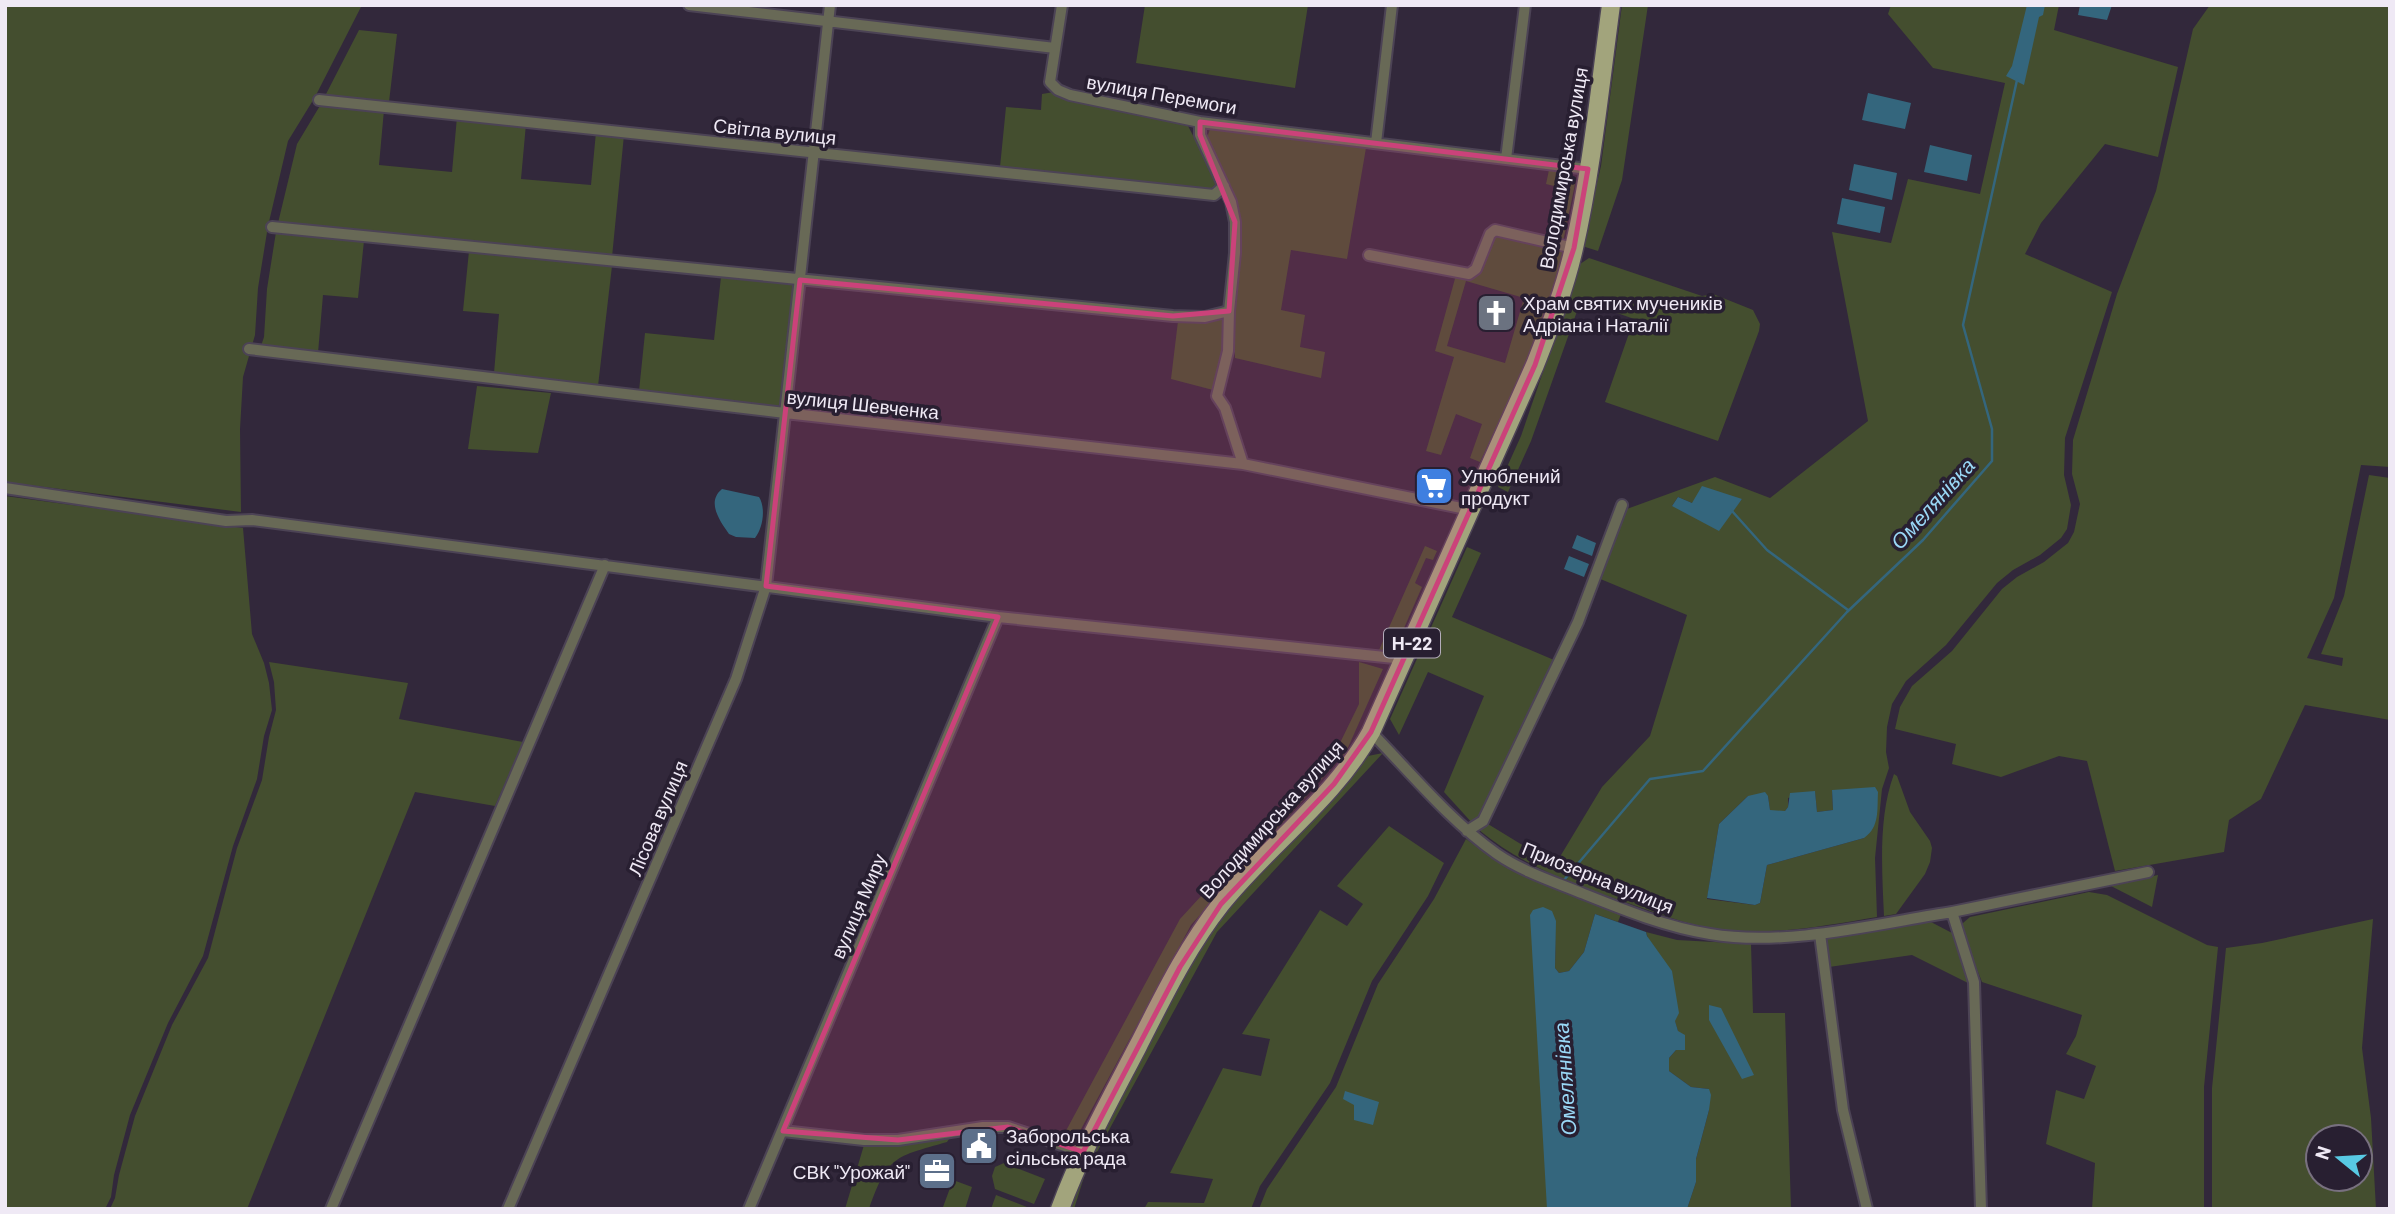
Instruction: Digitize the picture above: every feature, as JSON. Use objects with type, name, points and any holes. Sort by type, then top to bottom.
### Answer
[{"type":"main road","name":"Володимирська вулиця","points":[[1060,1209],[1083,1152],[1180,967],[1208,921],[1250,870],[1334,784],[1361,750],[1371,732],[1535,365],[1557,308],[1574,248],[1611,5]]},
{"type":"street","points":[[689,5],[1055,48],[1062,5]]},
{"type":"street","name":"Лісова вулиця","points":[[508,1209],[736,679],[766,586],[830,5]]},
{"type":"street","points":[[1376,143],[1392,5]]},
{"type":"street","points":[[1506,159],[1525,5]]},
{"type":"street","name":"вулиця Перемоги","points":[[1055,48],[1050,82],[1058,90],[1070,95],[1200,122],[1588,169]]},
{"type":"street","name":"Світла вулиця","points":[[319,100],[1214,195],[1224,186]]},
{"type":"street","points":[[1200,122],[1200,135],[1231,202],[1235,222],[1236,253],[1229,311],[1228,351],[1217,396],[1224,408],[1243,464]]},
{"type":"street","points":[[272,227],[1173,316],[1205,317],[1229,311]]},
{"type":"street","points":[[1369,255],[1469,274],[1476,269],[1490,234],[1495,230],[1574,248]]},
{"type":"street","name":"вулиця Шевченка","points":[[249,349],[1243,464],[1471,510]]},
{"type":"street","points":[[5,488],[226,521],[252,520],[998,617],[1404,659]]},
{"type":"street","points":[[1467,831],[1483,821],[1578,622],[1622,505]]},
{"type":"street","points":[[331,1209],[605,565]]},
{"type":"street","name":"вулиця Миру","points":[[750,1209],[998,617]]},
{"type":"street","name":"Приозерна вулиця","points":[[1371,732],[1467,831],[1499,855],[1527,870],[1622,909],[1687,930],[1734,937],[1820,934],[1952,912],[2148,872]]},
{"type":"street","points":[[1952,912],[1975,982],[1981,1209]]},
{"type":"street","points":[[1820,934],[1843,1110],[1867,1209]]},
{"type":"street","points":[[783,1131],[864,1140],[898,1140],[1009,1127],[1083,1152]]},
{"type":"highlighted area","points":[[1200,122],[1588,169],[1574,248],[1535,365],[1371,732],[1334,784],[1221,904],[1180,967],[1083,1152],[1008,1127],[898,1140],[783,1131],[998,617],[766,586],[800,280],[1173,316],[1229,311],[1235,222],[1200,135]]},
{"type":"green space","points":[[5,5],[362,5],[315,97],[288,141],[268,226],[258,288],[255,335],[243,377],[240,429],[241,512],[5,482]]},
{"type":"green space","points":[[1145,5],[1308,5],[1295,88],[1136,63]]},
{"type":"green space","points":[[1622,5],[1648,5],[1622,180],[1598,251],[1582,246],[1601,166]]},
{"type":"green space","points":[[1891,5],[2059,5],[2054,30],[2178,67],[2158,157],[2105,144],[2041,223],[2025,254],[2112,292],[2065,438],[2064,475],[2071,505],[2067,529],[2061,538],[2040,555],[2013,570],[1997,583],[1946,645],[1906,681],[1892,704],[1887,727],[1886,752],[1889,768],[1882,789],[1875,858],[1877,917],[1770,931],[1709,928],[1660,914],[1554,875],[1515,855],[1479,830],[1488,824],[1555,865],[1602,787],[1650,736],[1687,615],[1598,578],[1624,510],[1715,477],[1770,498],[1868,421],[1832,232],[1891,243],[1908,179],[1980,194],[2005,83],[1933,68],[1888,14]],"holes":[[[1678,497],[1692,503],[1742,499],[1732,511],[1672,506]],[[1832,791],[1864,838],[1767,865],[1760,903],[1755,905],[1707,899],[1719,824],[1748,796],[1768,796],[1770,811],[1785,811],[1788,798],[1815,792],[1817,812],[1833,810]]]},
{"type":"green space","points":[[2210,5],[2390,5],[2390,467],[2361,465],[2334,598],[2307,658],[2342,666],[2343,658],[2321,654],[2344,596],[2369,475],[2390,478],[2390,720],[2305,705],[2261,799],[2229,820],[2224,852],[2115,871],[2087,761],[2059,756],[2001,777],[1952,764],[1956,744],[1895,729],[1900,707],[1912,686],[1952,651],[2002,589],[2068,543],[2074,532],[2080,504],[2072,474],[2073,440],[2117,294],[2156,191],[2193,29]]},
{"type":"green space","points":[[359,30],[397,34],[389,102],[325,96]]},
{"type":"green space","points":[[1054,92],[1188,126],[1219,185],[1213,190],[1000,167],[1006,107],[1041,110],[1042,94]]},
{"type":"green space","points":[[321,104],[384,110],[379,165],[452,172],[457,117],[526,124],[521,179],[591,185],[596,132],[624,135],[612,257],[278,223],[297,144]]},
{"type":"green space","points":[[1210,129],[1366,148],[1347,259],[1291,250],[1281,310],[1305,315],[1300,347],[1325,352],[1321,378],[1235,358],[1234,311],[1241,253],[1240,221],[1236,200],[1207,138]]},
{"type":"green space","points":[[1549,170],[1567,173],[1575,184],[1563,242],[1551,239],[1562,188],[1546,184]]},
{"type":"green space","points":[[276,232],[364,241],[358,298],[323,295],[318,353],[261,346]]},
{"type":"green space","points":[[1496,234],[1565,251],[1527,362],[1480,462],[1470,458],[1482,424],[1456,414],[1441,455],[1426,451],[1454,357],[1435,351],[1456,275],[1470,278]],"holes":[[[1466,281],[1524,298],[1505,363],[1447,346]]]},
{"type":"green space","points":[[469,251],[612,266],[598,386],[494,373],[499,314],[463,311]]},
{"type":"green space","points":[[1589,258],[1702,296],[1713,294],[1753,310],[1760,324],[1759,331],[1718,441],[1605,402],[1634,319],[1581,300],[1531,441],[1508,492],[1498,487],[1521,436],[1580,264]]},
{"type":"green space","points":[[721,277],[794,284],[780,407],[639,391],[645,333],[714,340]]},
{"type":"green space","points":[[1223,317],[1222,350],[1213,390],[1171,379],[1178,321]]},
{"type":"green space","points":[[477,386],[551,393],[538,453],[468,449]]},
{"type":"green space","points":[[5,496],[243,528],[252,634],[269,683],[272,710],[264,736],[257,779],[233,846],[203,956],[168,1023],[130,1115],[111,1197],[105,1209],[5,1209]]},
{"type":"green space","points":[[1425,546],[1437,551],[1433,560],[1426,558],[1415,583],[1422,587],[1394,651],[1379,650]]},
{"type":"green space","points":[[1467,547],[1481,553],[1452,617],[1554,660],[1482,819],[1473,824],[1444,792],[1484,696],[1428,672],[1399,735],[1390,719]]},
{"type":"green space","points":[[269,662],[408,683],[399,719],[523,742],[495,806],[415,792],[247,1209],[110,1209],[135,1116],[172,1025],[208,958],[237,848],[262,780],[276,710]]},
{"type":"green space","points":[[1359,662],[1383,669],[1346,752],[1191,925],[1073,1144],[1061,1140],[1180,919],[1338,747],[1359,704]]},
{"type":"green space","points":[[1383,753],[1217,932],[1085,1174],[1074,1209],[1064,1209],[1079,1170],[1213,923],[1368,756]]},
{"type":"green space","points":[[1894,774],[1910,812],[1932,848],[1925,874],[1896,914],[1884,916],[1883,826]]},
{"type":"green space","points":[[1389,826],[1444,863],[1428,896],[1372,981],[1330,1083],[1260,1186],[1251,1209],[1144,1209],[1148,1202],[1204,1203],[1213,1179],[1170,1173],[1223,1068],[1261,1076],[1270,1039],[1242,1034],[1320,910],[1347,926],[1363,904],[1337,886]]},
{"type":"green space","points":[[1466,839],[1524,876],[1621,914],[1618,922],[1595,914],[1584,952],[1569,971],[1559,973],[1555,968],[1556,921],[1547,1209],[1259,1209],[1267,1189],[1336,1087],[1378,984],[1434,899]]},
{"type":"green space","points":[[2158,875],[2152,907],[2109,885]]},
{"type":"green space","points":[[2089,892],[2107,895],[2207,945],[2218,947],[2204,1087],[2204,1209],[2092,1209],[2095,1163],[2046,1144],[2056,1090],[2084,1099],[2096,1066],[2066,1054],[2076,1036],[2082,1015],[1982,982],[1961,929],[1970,917]]},
{"type":"green space","points":[[2373,919],[2362,1048],[2371,1123],[2304,1123],[2304,1193],[2374,1193],[2374,1173],[2376,1209],[2212,1209],[2212,1088],[2226,948]]},
{"type":"green space","points":[[1931,922],[1952,933],[1968,983],[1912,955],[1829,967],[1825,939]]},
{"type":"green space","points":[[1646,932],[1677,940],[1751,944],[1753,1013],[1785,1013],[1791,1209],[1687,1209],[1696,1182],[1696,1159],[1709,1110],[1709,1089],[1691,1087],[1669,1071],[1669,1058],[1676,1050],[1678,1031]]},
{"type":"green space","points":[[951,1136],[947,1142],[904,1156],[888,1168],[869,1209],[845,1209],[864,1145],[898,1145]]},
{"type":"green space","points":[[1004,1163],[1045,1179],[1034,1204],[995,1189],[992,1176],[995,1167]]},
{"type":"green space","points":[[953,1180],[972,1187],[965,1209],[943,1207]]},
{"type":"green space","points":[[996,1195],[1032,1209],[991,1209]]},
{"type":"water","points":[[2027,5],[2045,5],[2043,15],[2039,17],[2024,85],[2006,76],[2012,66]]},
{"type":"water","points":[[2080,5],[2112,5],[2107,20],[2078,15]]},
{"type":"water","points":[[1868,93],[1911,103],[1905,129],[1862,120]]},
{"type":"water","points":[[1930,145],[1972,155],[1967,181],[1924,172]]},
{"type":"water","points":[[1854,164],[1897,173],[1892,200],[1849,190]]},
{"type":"water","points":[[1842,198],[1885,207],[1880,233],[1837,224]]},
{"type":"water","points":[[1702,486],[1742,499],[1719,531],[1672,506],[1678,497],[1692,503]]},
{"type":"water","points":[[722,489],[759,497],[763,518],[755,538],[736,537],[725,529],[715,506],[717,494]]},
{"type":"water","points":[[1577,535],[1596,543],[1592,556],[1572,548]]},
{"type":"water","points":[[1569,556],[1589,564],[1584,577],[1564,569]]},
{"type":"water","points":[[1875,787],[1878,792],[1877,817],[1873,829],[1864,838],[1767,865],[1760,903],[1755,905],[1707,898],[1719,824],[1748,796],[1765,792],[1770,810],[1785,811],[1790,793],[1815,791],[1817,812],[1833,810],[1832,790]]},
{"type":"water","points":[[1543,907],[1552,911],[1556,921],[1555,968],[1559,973],[1569,971],[1584,952],[1595,914],[1646,932],[1672,971],[1679,1013],[1675,1021],[1678,1031],[1685,1035],[1685,1050],[1676,1050],[1669,1058],[1669,1071],[1691,1087],[1709,1089],[1711,1095],[1696,1159],[1696,1182],[1687,1209],[1547,1209],[1530,915],[1533,910]]},
{"type":"water","points":[[1709,1005],[1721,1008],[1754,1075],[1742,1079],[1709,1020]]},
{"type":"water","points":[[1345,1091],[1379,1102],[1373,1125],[1354,1120],[1354,1105],[1343,1099]]},
{"type":"waterway","name":"Омелянівка","points":[[1564,880],[1650,779],[1703,771],[1847,612],[1923,540],[1992,461],[1992,429],[1963,325],[2017,80]]},
{"type":"waterway","points":[[1732,511],[1767,550],[1848,610]]},
{"type":"place","name":"Храм святих мучеників Адріана і Наталії","points":[[1496,313]]},
{"type":"place","name":"Улюблений продукт","points":[[1434,486]]},
{"type":"place","name":"Заборольська сільська рада","points":[[979,1146]]},
{"type":"place","name":"СВК \"Урожай\"","points":[[937,1171]]}]
